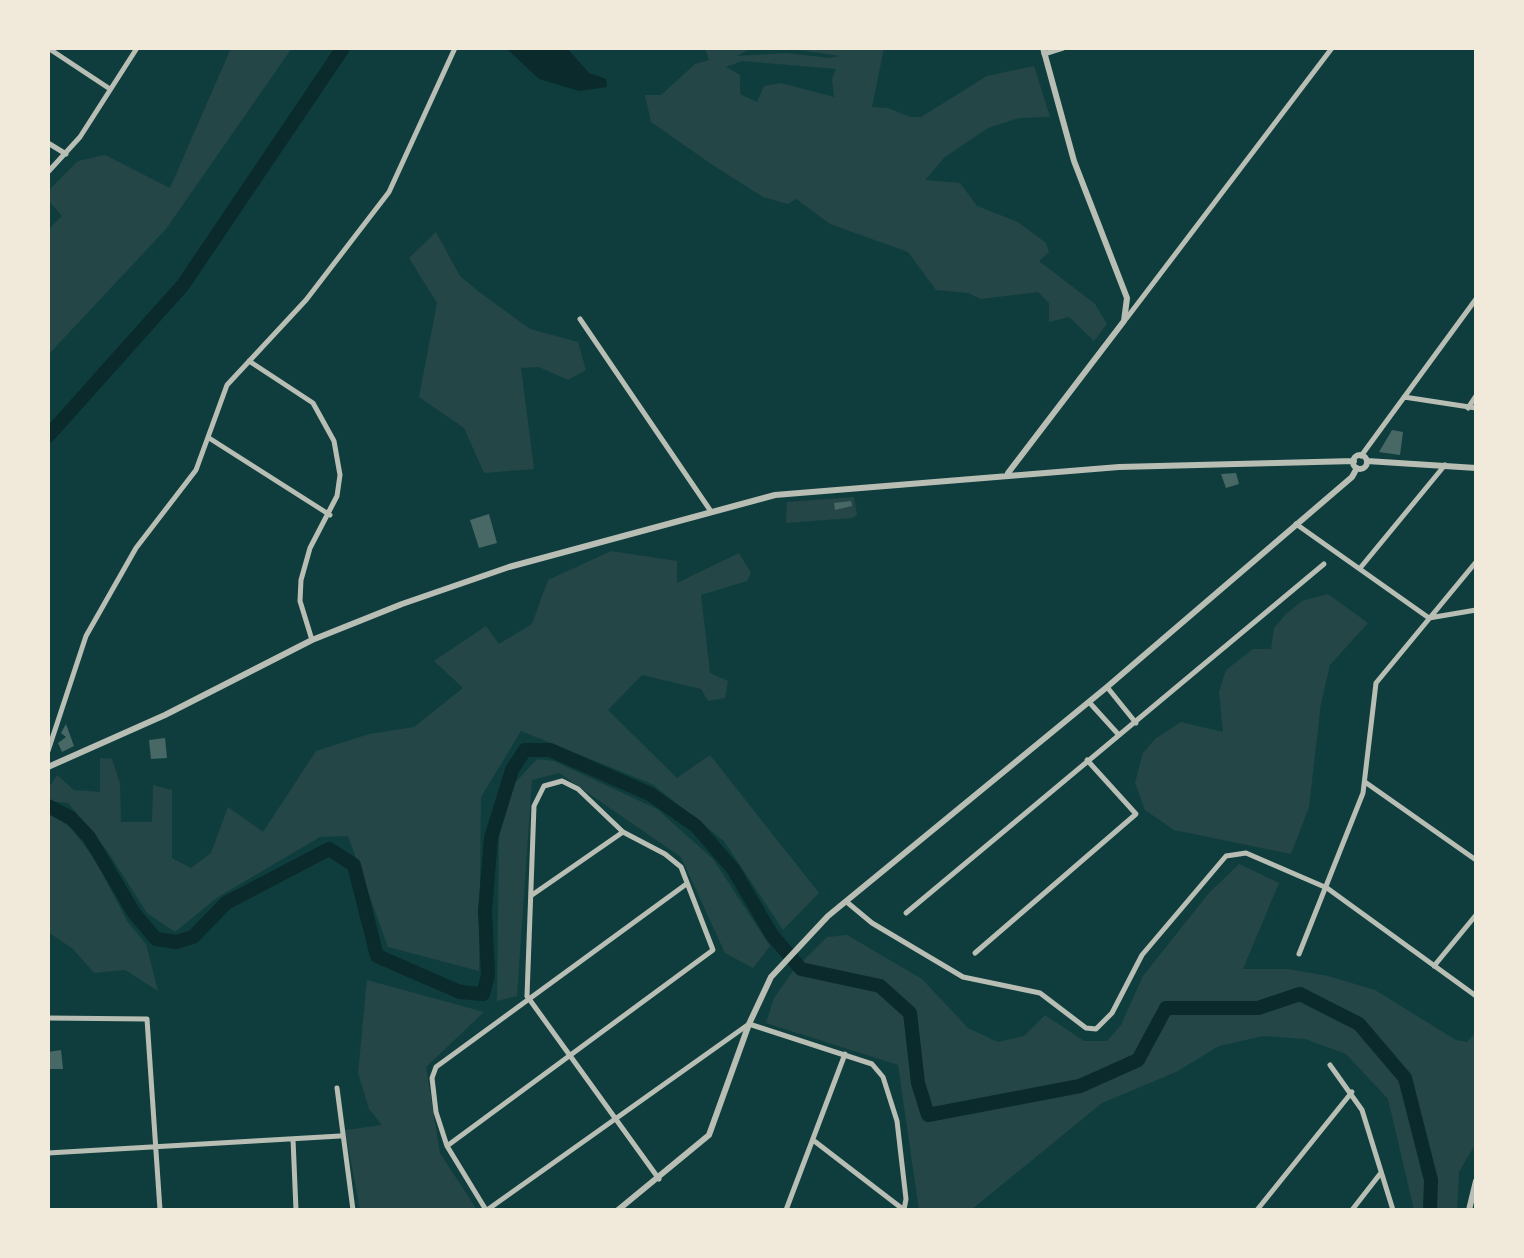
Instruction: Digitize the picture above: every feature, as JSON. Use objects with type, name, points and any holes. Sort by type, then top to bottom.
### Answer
[{"type":"street","points":[[48,48],[110,89]]},
{"type":"street","points":[[48,172],[66,154],[137,48]]},
{"type":"street","points":[[48,751],[86,636],[136,548],[196,470],[222,393],[326,276],[389,192],[454,48]]},
{"type":"street","points":[[1063,48],[1044,51],[1079,174],[1125,286],[1124,321]]},
{"type":"street","points":[[1007,474],[1332,48]]},
{"type":"street","points":[[48,144],[66,154]]},
{"type":"street","points":[[618,1210],[709,1135],[748,1024],[779,967],[800,944],[828,916],[848,904],[1108,687],[1352,477],[1476,298]]},
{"type":"street","points":[[580,320],[710,510]]},
{"type":"street","points":[[249,361],[314,403],[328,424],[340,475],[330,516],[310,548],[301,580],[300,601],[312,640]]},
{"type":"street","points":[[1468,408],[1476,396]]},
{"type":"street","points":[[1404,397],[1476,408]]},
{"type":"street","points":[[209,438],[330,516]]},
{"type":"street","points":[[48,767],[165,716],[312,640],[460,583],[710,510],[795,491],[902,486],[1007,474],[1360,461],[1476,468]]},
{"type":"street","points":[[1361,566],[1445,465]]},
{"type":"street","points":[[1296,524],[1361,566],[1429,618],[1476,610]]},
{"type":"street","points":[[1299,954],[1365,782],[1376,682],[1476,562]]},
{"type":"street","points":[[906,913],[1324,564]]},
{"type":"street","points":[[1108,687],[1136,722]]},
{"type":"street","points":[[1088,702],[1118,734]]},
{"type":"street","points":[[975,953],[1136,814],[1088,760]]},
{"type":"street","points":[[447,1146],[568,1055],[709,955],[714,944],[685,885],[681,867],[665,854],[622,832],[578,790],[562,781],[544,786],[534,806],[527,996],[568,1055],[615,1120],[660,1179]]},
{"type":"street","points":[[1365,782],[1476,860]]},
{"type":"street","points":[[532,895],[622,832]]},
{"type":"street","points":[[848,904],[872,924],[963,977],[1040,993],[1086,1028],[1096,1029],[1112,1013],[1142,954],[1226,856],[1246,853],[1327,888],[1476,996]]},
{"type":"street","points":[[685,885],[527,996],[436,1067],[436,1112],[447,1146],[487,1210],[748,1024]]},
{"type":"street","points":[[1434,966],[1476,915]]},
{"type":"street","points":[[48,1018],[148,1019],[160,1210]]},
{"type":"street","points":[[748,1024],[872,1064],[890,1089],[906,1198],[904,1210],[812,1140]]},
{"type":"street","points":[[786,1210],[846,1054]]},
{"type":"street","points":[[1330,1065],[1362,1110],[1393,1210]]},
{"type":"street","points":[[337,1088],[352,1210]]},
{"type":"street","points":[[1257,1210],[1352,1092]]},
{"type":"street","points":[[48,1153],[340,1136]]},
{"type":"street","points":[[293,1139],[296,1210]]},
{"type":"street","points":[[1352,1210],[1380,1174]]},
{"type":"street","points":[[1468,1210],[1476,1181]]},
{"type":"shaded area","points":[[231,48],[292,48],[166,229],[48,355],[48,230],[62,216],[48,200],[48,191],[78,161],[105,155],[170,188]]},
{"type":"shaded area","points":[[506,48],[567,48],[589,73],[606,79],[607,87],[579,91],[539,79]]},
{"type":"shaded area","points":[[705,48],[751,48],[737,56],[786,53],[830,58],[840,56],[785,48],[884,48],[872,107],[888,108],[910,117],[921,117],[987,76],[1034,66],[1050,117],[1019,118],[988,128],[945,157],[925,180],[960,183],[977,206],[1018,222],[1046,243],[1049,252],[1039,261],[1095,304],[1107,324],[1094,341],[1069,317],[1049,322],[1049,303],[1038,292],[981,299],[968,293],[936,290],[908,252],[830,224],[796,199],[788,204],[763,197],[714,166],[651,122],[645,95],[661,95],[695,64],[709,60]],"holes":[[[742,61],[836,69],[832,78],[834,97],[781,83],[764,86],[757,102],[740,94],[740,75],[726,67]]]},
{"type":"shaded area","points":[[436,232],[460,276],[478,291],[530,329],[578,342],[586,370],[568,380],[539,367],[521,368],[534,469],[484,473],[464,428],[419,397],[437,303],[409,258]]},
{"type":"shaded area","points":[[854,497],[857,515],[852,518],[786,523],[787,502]]},
{"type":"shaded area","points":[[611,551],[677,561],[677,583],[739,553],[751,573],[747,581],[701,595],[710,673],[728,681],[725,698],[708,701],[701,689],[642,675],[608,710],[677,778],[710,755],[819,893],[783,930],[724,841],[652,784],[521,731],[481,797],[479,971],[388,947],[348,836],[320,837],[218,897],[175,932],[147,913],[108,852],[68,803],[48,801],[48,789],[57,775],[74,790],[100,792],[100,758],[112,759],[120,783],[121,822],[152,822],[153,785],[172,790],[172,858],[191,868],[211,853],[228,807],[263,832],[316,751],[369,734],[414,727],[463,688],[434,661],[486,626],[499,644],[532,624],[548,580]]},
{"type":"shaded area","points":[[1328,594],[1368,623],[1330,665],[1321,703],[1309,807],[1291,854],[1174,830],[1145,810],[1135,783],[1143,753],[1155,739],[1181,722],[1223,732],[1219,692],[1226,670],[1253,649],[1271,649],[1274,628],[1286,614],[1302,601]]},
{"type":"shaded area","points":[[537,759],[554,761],[657,809],[713,859],[770,946],[753,968],[725,953],[681,857],[559,773],[532,780],[517,996],[497,1001],[499,832],[515,783]]},
{"type":"shaded area","points":[[48,812],[70,827],[95,859],[127,921],[146,944],[158,991],[125,970],[94,973],[73,949],[48,932]]},
{"type":"shaded area","points":[[1239,864],[1279,883],[1243,969],[1288,969],[1328,976],[1375,990],[1456,1040],[1467,1042],[1476,1032],[1476,1143],[1459,1172],[1457,1210],[1414,1210],[1388,1099],[1346,1054],[1305,1039],[1263,1036],[1219,1046],[1176,1072],[1102,1103],[971,1210],[919,1210],[898,1065],[766,1023],[774,998],[793,971],[827,937],[847,935],[922,979],[968,1028],[998,1042],[1024,1036],[1045,1015],[1084,1041],[1107,1041],[1121,1025],[1143,976],[1208,894]]},
{"type":"shaded area","points":[[367,980],[484,1012],[426,1067],[440,1153],[477,1210],[360,1210],[345,1130],[382,1125],[369,1109],[358,1073]]},
{"type":"building","points":[[1392,430],[1403,432],[1400,455],[1379,452]]},
{"type":"building","points":[[1236,473],[1239,484],[1226,488],[1221,474]]},
{"type":"building","points":[[851,501],[852,506],[835,510],[834,503]]},
{"type":"building","points":[[489,514],[497,543],[479,548],[470,520]]},
{"type":"building","points":[[66,724],[74,746],[62,752],[58,743],[66,737],[61,733]]},
{"type":"building","points":[[165,738],[167,758],[151,759],[149,740]]},
{"type":"building","points":[[61,1050],[63,1069],[48,1069],[48,1052]]},
{"type":"waterway","points":[[48,436],[183,285],[343,48]]},
{"type":"waterway","points":[[48,806],[71,818],[89,837],[134,913],[156,939],[176,942],[193,937],[226,903],[329,849],[354,865],[377,956],[460,992],[483,994],[488,975],[485,911],[491,838],[512,770],[525,750],[550,750],[650,794],[696,826],[733,869],[772,935],[801,969],[880,986],[910,1013],[918,1083],[928,1115],[1080,1086],[1138,1060],[1166,1008],[1258,1008],[1300,994],[1359,1024],[1405,1078],[1431,1180],[1430,1210]]}]
